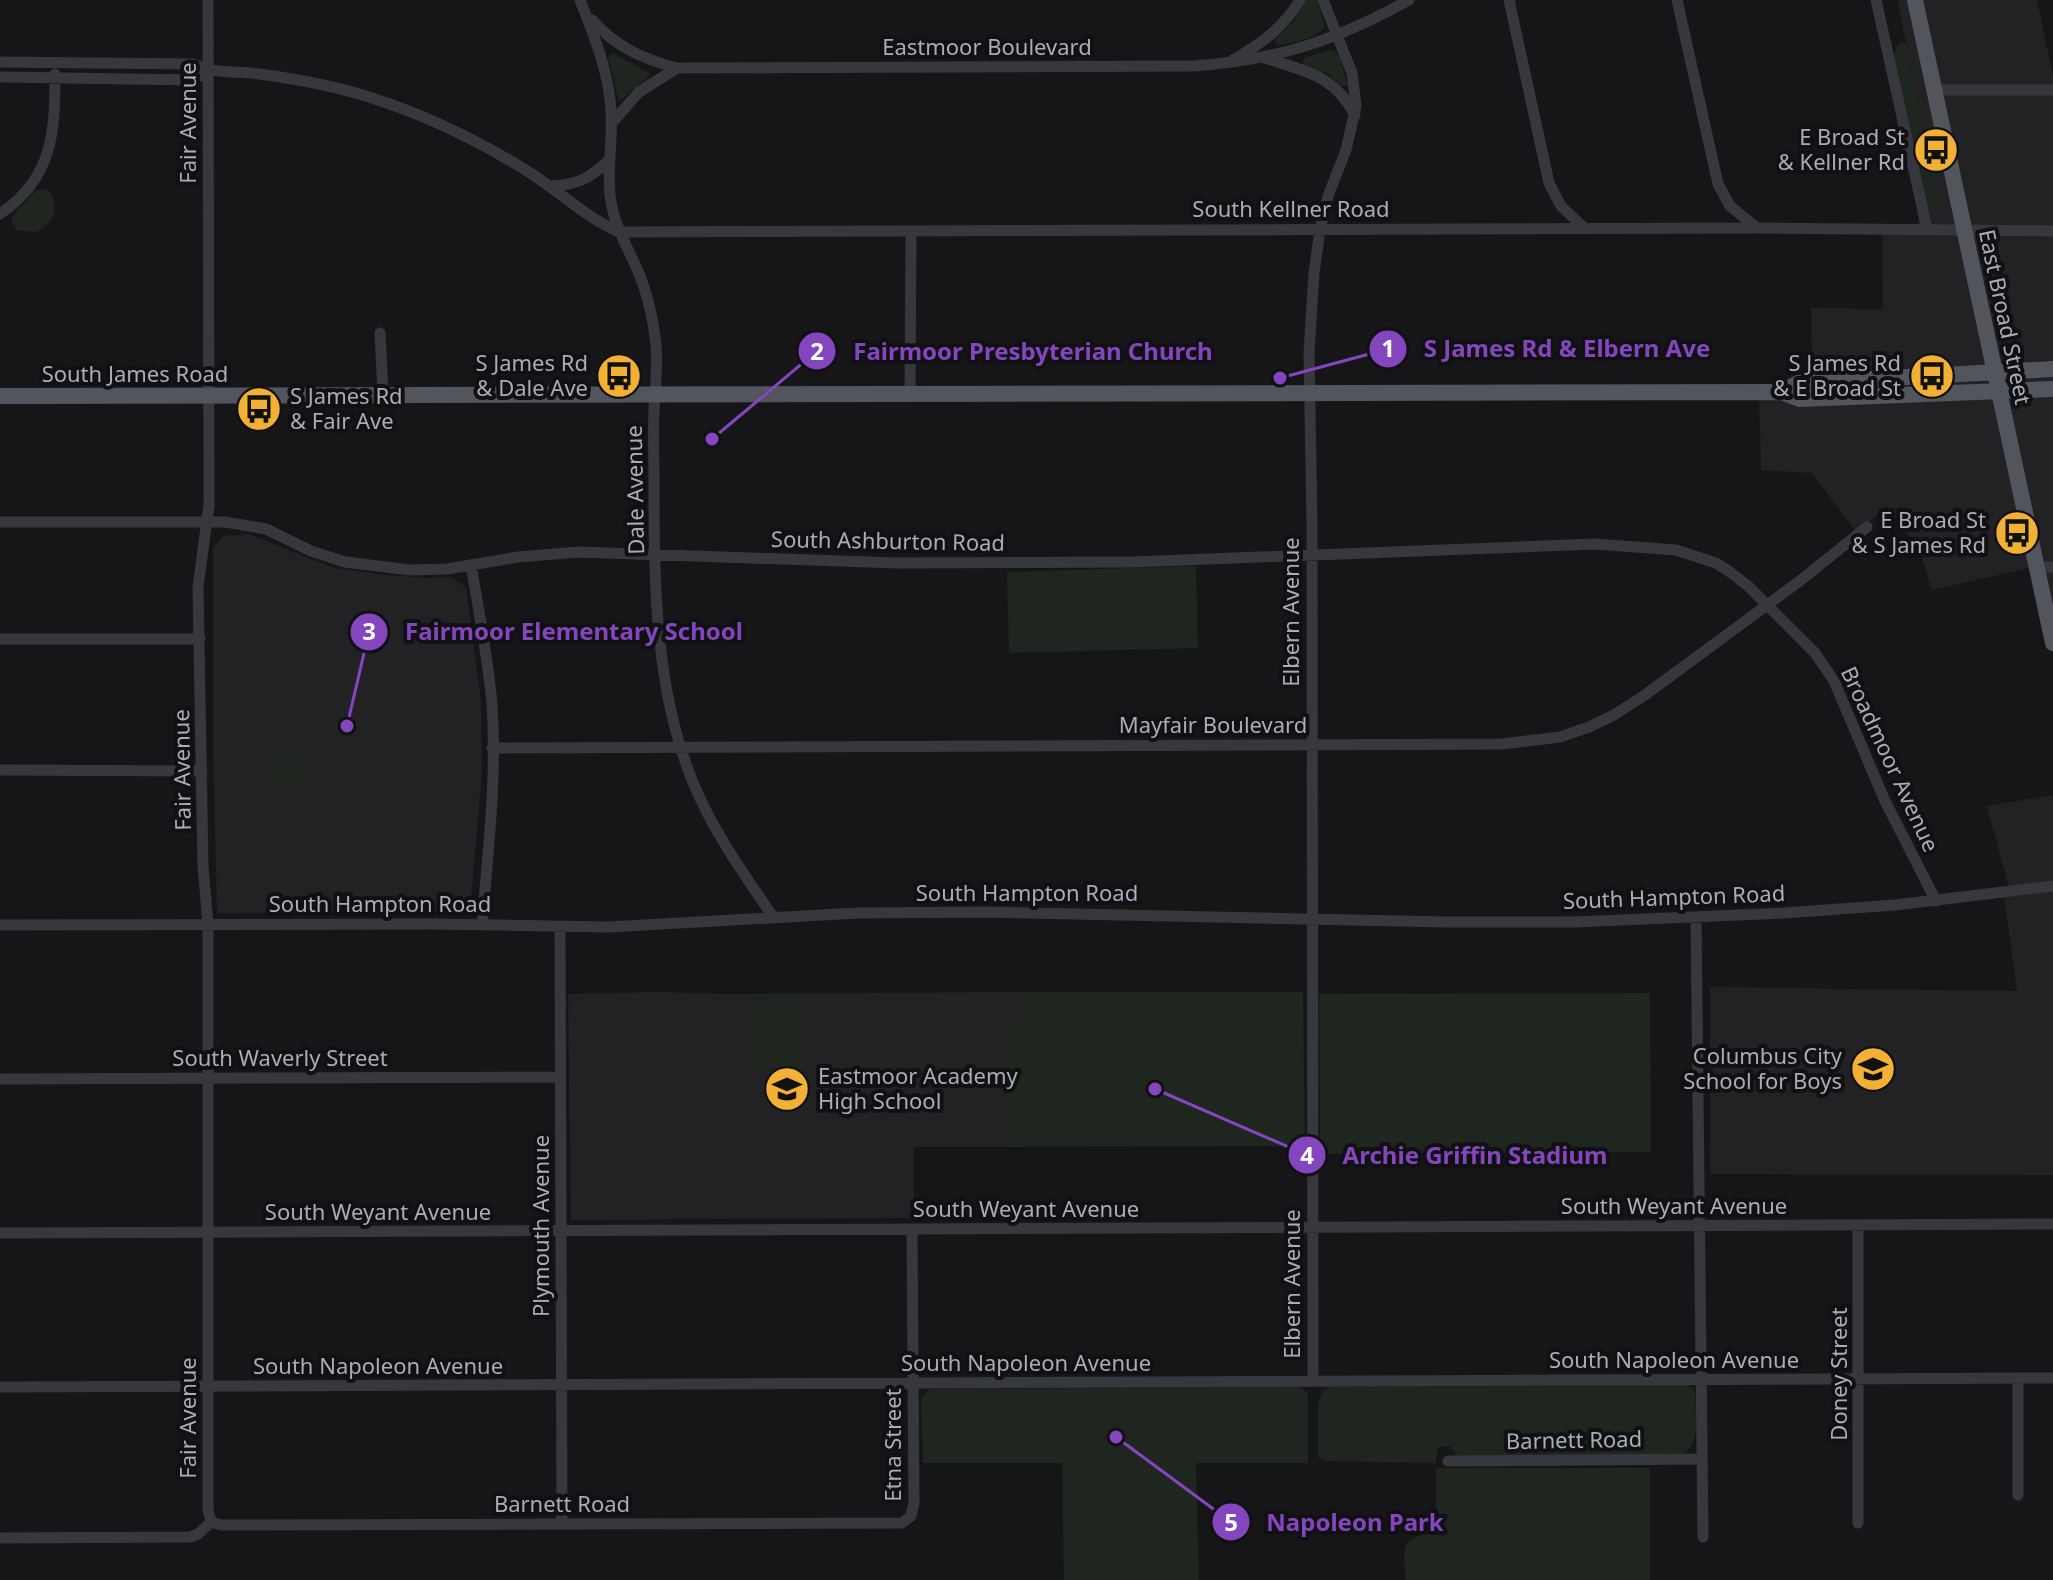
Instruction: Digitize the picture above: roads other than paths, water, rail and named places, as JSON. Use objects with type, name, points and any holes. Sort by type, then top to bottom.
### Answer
[{"type":"main road","name":"East Broad Street","points":[[1915,0],[1995,373],[2045,567],[2053,643]]},
{"type":"main road","name":"South James Road","points":[[0,396],[1782,392],[1798,383],[2053,369]]},
{"type":"main road","points":[[1782,392],[1800,399],[2053,389]]},
{"type":"street","name":"Fair Avenue","points":[[208,0],[208,522],[198,587],[203,866],[208,924],[208,1510],[211,1522]]},
{"type":"street","points":[[1227,64],[1274,34],[1300,0]]},
{"type":"street","name":"Elbern Avenue","points":[[1313,1381],[1311,310],[1320,230],[1328,196],[1346,150],[1355,115],[1356,95],[1352,73],[1323,0]]},
{"type":"street","name":"Eastmoor Boulevard","points":[[581,3],[603,33],[627,50],[677,68],[1227,64],[1300,50],[1337,37],[1409,0]]},
{"type":"street","points":[[1509,0],[1549,183],[1561,206],[1585,229]]},
{"type":"street","points":[[1677,0],[1718,184],[1730,206],[1757,228]]},
{"type":"street","points":[[1876,0],[1927,229]]},
{"type":"street","name":"Dale Avenue","points":[[581,3],[606,77],[611,125],[611,199],[619,232],[649,302],[656,350],[654,491],[661,654],[681,747],[697,793],[713,825],[774,918]]},
{"type":"street","points":[[1265,58],[1329,82],[1344,95],[1355,115]]},
{"type":"street","points":[[0,62],[193,64],[208,71],[309,81],[373,98],[431,120],[464,137],[549,186],[596,220],[619,232]]},
{"type":"street","points":[[0,214],[19,199],[40,172],[49,149],[53,134],[55,63]]},
{"type":"street","points":[[611,125],[639,92],[677,68]]},
{"type":"street","points":[[0,77],[193,80],[208,71]]},
{"type":"street","points":[[1934,90],[2053,90]]},
{"type":"street","points":[[549,186],[585,180],[609,160]]},
{"type":"street","name":"South Kellner Road","points":[[619,232],[1757,228],[2053,231]]},
{"type":"street","points":[[910,393],[911,231]]},
{"type":"street","points":[[380,333],[383,394]]},
{"type":"street","name":"South Ashburton Road","points":[[0,522],[247,524],[266,529],[311,551],[358,564],[410,570],[579,552],[897,563],[1132,562],[1595,544],[1666,548],[1716,563],[1748,586],[1767,605]]},
{"type":"street","name":"Mayfair Boulevard","points":[[492,748],[1502,744],[1560,737],[1589,727],[1635,702],[1867,527]]},
{"type":"street","points":[[471,565],[492,707],[492,807],[482,924]]},
{"type":"street","name":"Broadmoor Avenue","points":[[1767,605],[1815,653],[1834,681],[1885,801],[1936,901]]},
{"type":"street","points":[[0,639],[200,639]]},
{"type":"street","points":[[0,770],[202,771]]},
{"type":"street","name":"South Hampton Road","points":[[0,925],[482,924],[560,927],[858,913],[1047,911],[1574,922],[1696,918],[1936,901],[2053,886]]},
{"type":"street","points":[[1696,918],[1703,1537]]},
{"type":"street","name":"Plymouth Avenue","points":[[560,927],[562,1524]]},
{"type":"street","name":"South Waverly Street","points":[[0,1079],[560,1077]]},
{"type":"street","name":"South Weyant Avenue","points":[[0,1233],[2053,1224]]},
{"type":"street","name":"Doney Street","points":[[1858,1225],[1858,1523]]},
{"type":"street","name":"Etna Street","points":[[911,1516],[914,1503],[912,1230]]},
{"type":"street","points":[[2018,1378],[2018,1495]]},
{"type":"street","name":"South Napoleon Avenue","points":[[0,1387],[2053,1378]]},
{"type":"street","name":"Barnett Road","points":[[1448,1461],[1701,1459]]},
{"type":"street","name":"Barnett Road","points":[[211,1522],[221,1525],[902,1523],[911,1516]]},
{"type":"street","points":[[0,1538],[190,1537],[211,1522]]},
{"type":"place","name":"E Broad St & Kellner Rd","points":[[1936,150]]},
{"type":"place","name":"S James Rd & Dale Ave","points":[[619,376]]},
{"type":"place","name":"S James Rd & E Broad St","points":[[1932,376]]},
{"type":"place","name":"S James Rd & Elbern Ave","points":[[1280,378]]},
{"type":"place","name":"S James Rd & Fair Ave","points":[[259,409]]},
{"type":"place","name":"Fairmoor Presbyterian Church","points":[[712,439]]},
{"type":"place","name":"E Broad St & S James Rd","points":[[2017,533]]},
{"type":"place","name":"Fairmoor Elementary School","points":[[347,726]]},
{"type":"place","name":"Columbus City School for Boys","points":[[1873,1069]]},
{"type":"place","name":"Eastmoor Academy High School","points":[[787,1089]]},
{"type":"place","name":"Archie Griffin Stadium","points":[[1155,1089]]},
{"type":"place","name":"Napoleon Park","points":[[1116,1437]]}]
